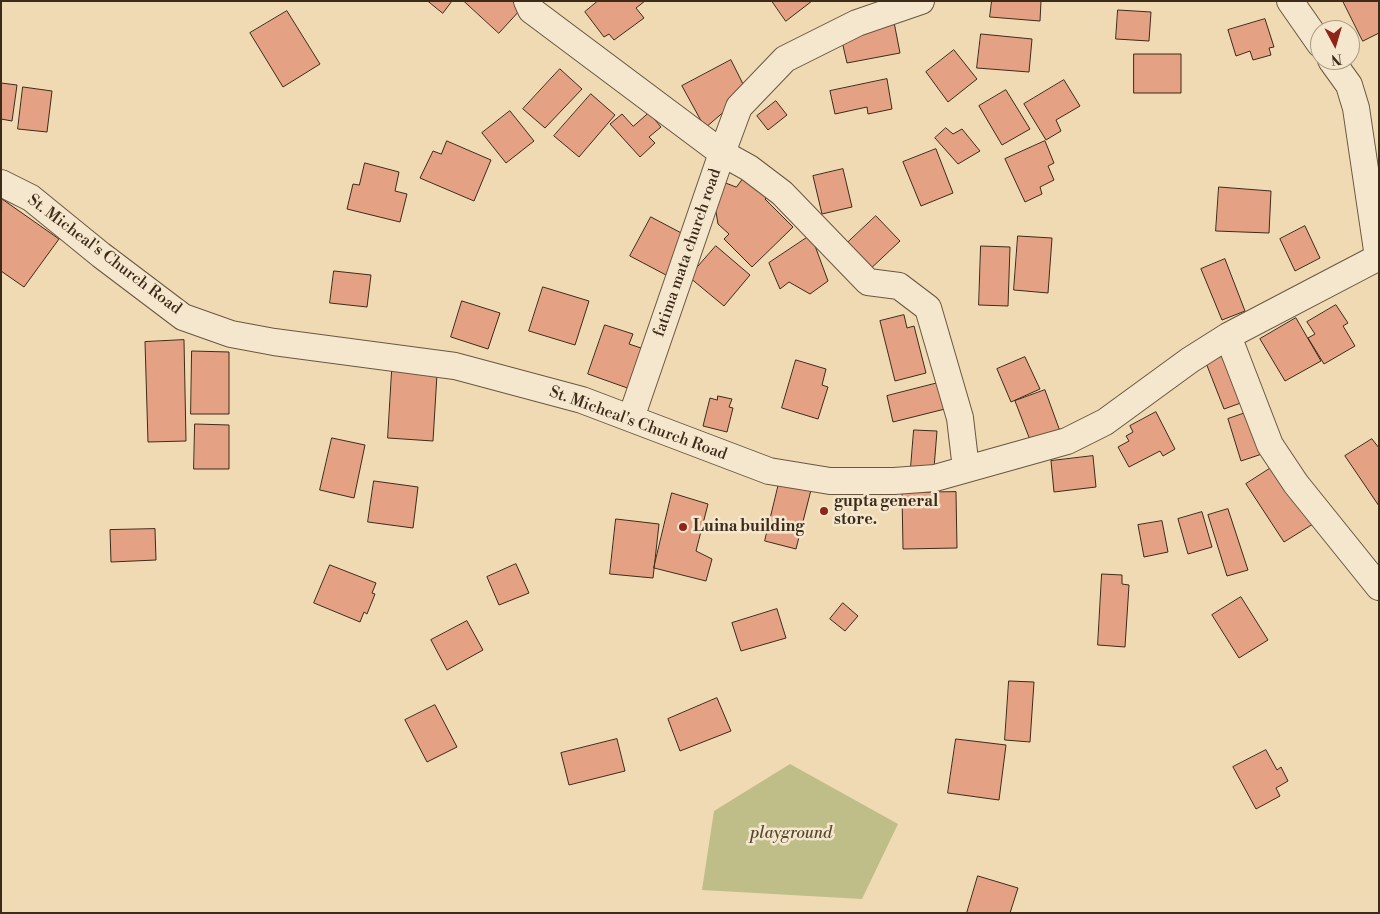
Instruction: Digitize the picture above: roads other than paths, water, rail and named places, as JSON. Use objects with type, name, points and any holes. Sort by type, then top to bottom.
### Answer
[{"type":"street","name":"fatima mata church road","points":[[526,1],[532,10],[722,153],[631,418]]},
{"type":"street","points":[[921,1],[857,24],[786,59],[739,107],[722,153],[749,168],[782,193],[868,282],[899,286],[928,308],[960,418],[966,469]]},
{"type":"street","points":[[1290,1],[1310,30]]},
{"type":"street","points":[[1338,70],[1349,85],[1356,108],[1378,257]]},
{"type":"street","name":"St. Micheal's Church Road","points":[[1,183],[31,198],[101,255],[184,317],[231,334],[274,342],[455,366],[582,400],[769,472],[830,481],[894,481],[935,478],[1067,441],[1105,422],[1190,360],[1228,336],[1378,257]]},
{"type":"street","points":[[1228,336],[1270,445],[1296,484],[1379,587]]},
{"type":"place","name":"gupta general store.","points":[[824,511]]},
{"type":"place","name":"Luina building","points":[[683,527]]},
{"type":"park label","name":"playground","points":[[791,834]]}]
